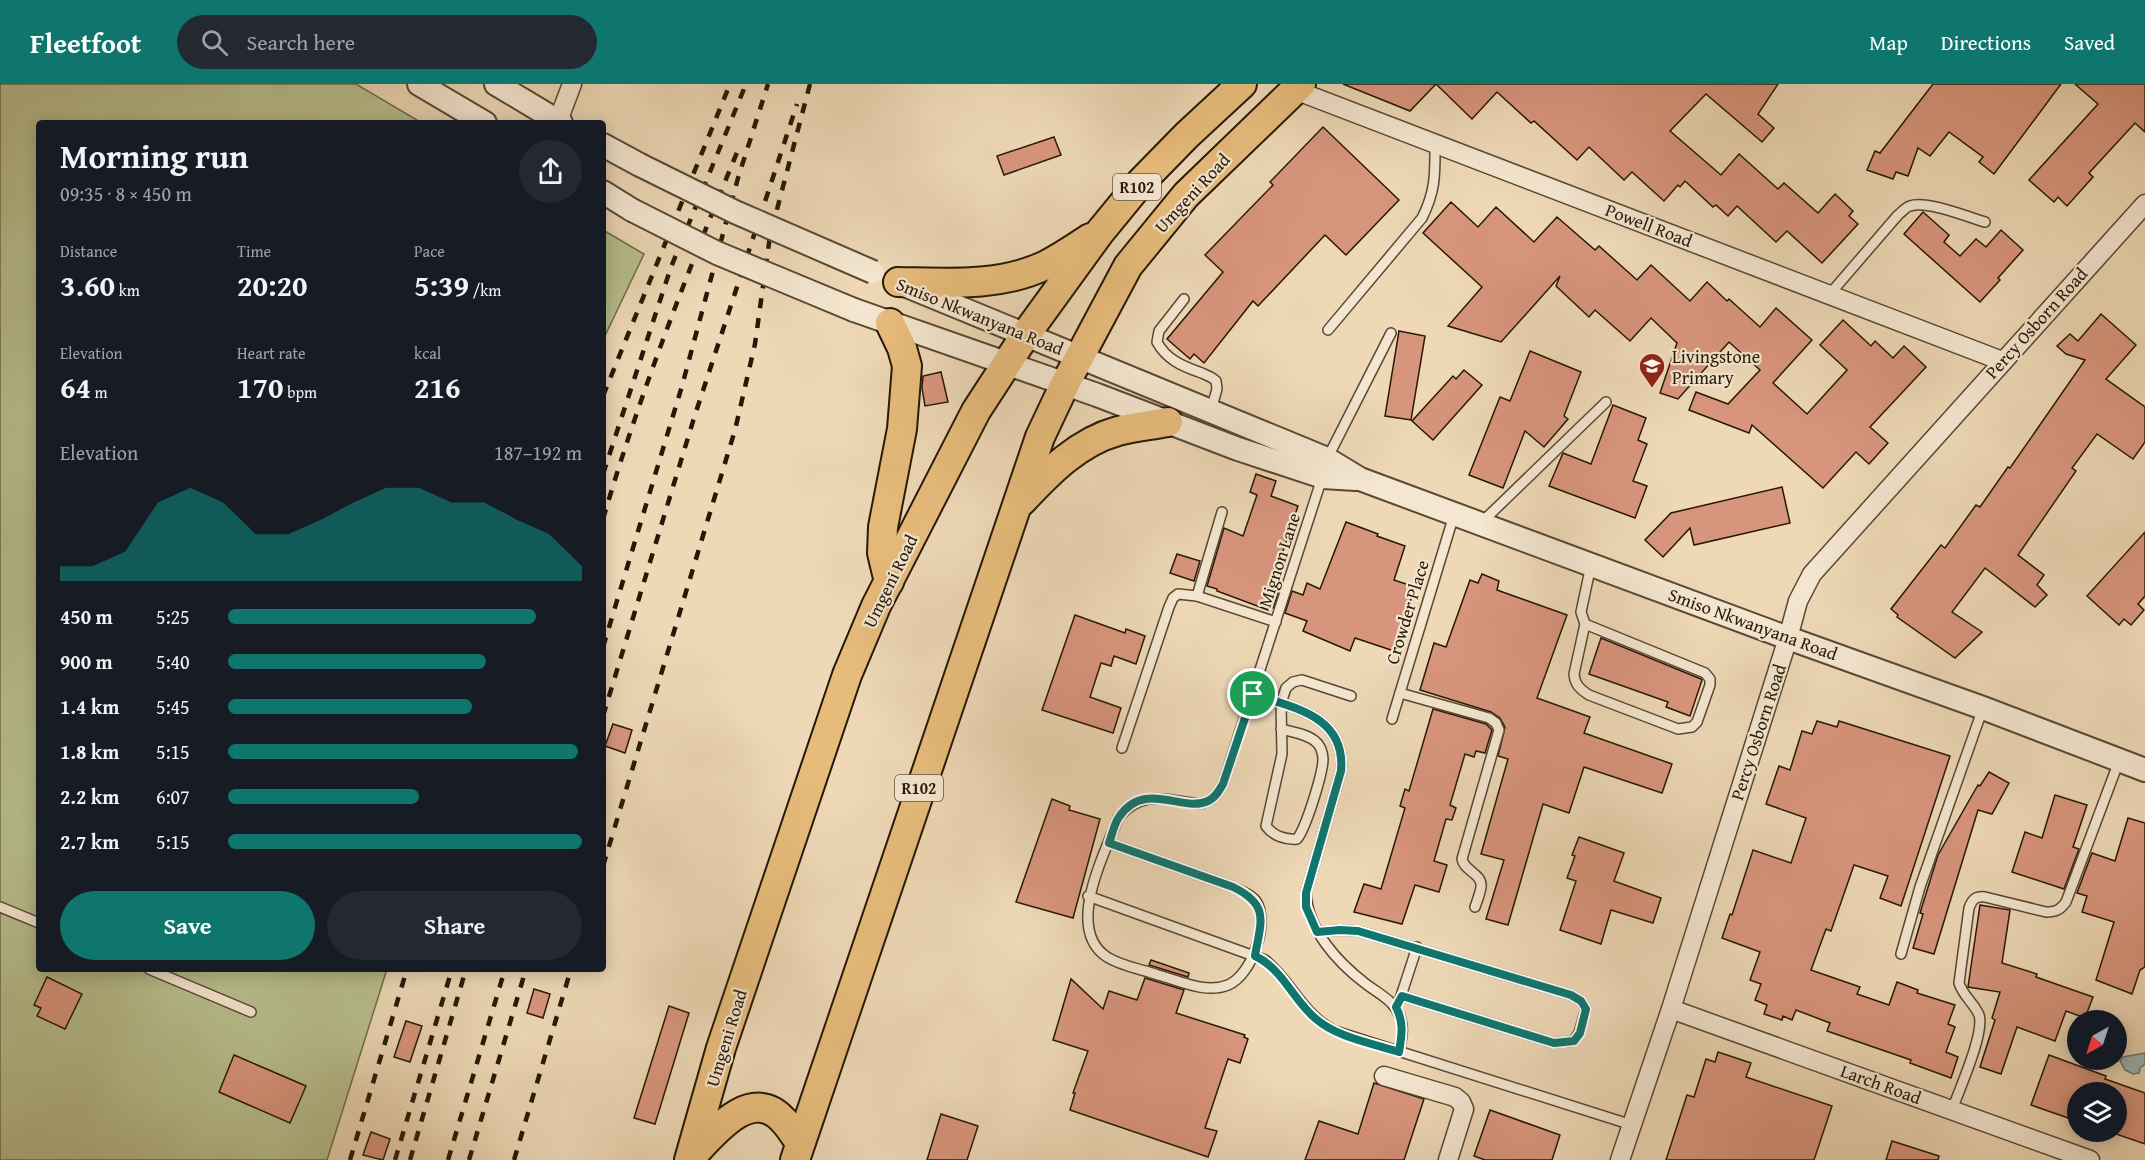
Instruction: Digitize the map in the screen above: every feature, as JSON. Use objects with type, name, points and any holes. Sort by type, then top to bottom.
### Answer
[{"type":"main road","name":"Umgeni Road","points":[[690,1159],[725,1037],[847,675],[876,606],[976,411],[1026,334],[1100,232],[1141,182],[1242,84]]},
{"type":"main road","name":"Umgeni Road","points":[[797,1152],[1040,437],[1065,384],[1128,266],[1158,228],[1215,166],[1298,87]]},
{"type":"main road","points":[[886,277],[961,283],[1006,278],[1045,265],[1100,232]]},
{"type":"main road","points":[[889,582],[882,553],[883,527],[902,429],[907,366],[902,348],[890,323]]},
{"type":"main road","points":[[1014,509],[1059,463],[1086,444],[1117,432],[1168,422]]},
{"type":"main road","points":[[690,1159],[724,1123],[749,1108],[763,1108],[783,1120],[797,1152]]},
{"type":"street","points":[[419,84],[480,120]]},
{"type":"street","points":[[496,84],[556,120]]},
{"type":"street","points":[[560,120],[572,84]]},
{"type":"street","name":"Powell Road","points":[[1298,87],[1435,143],[2002,361]]},
{"type":"street","name":"Smiso Nkwanyana Road","points":[[606,147],[735,212],[886,277],[1211,410],[1325,468]]},
{"type":"street","name":"Smiso Nkwanyana Road","points":[[606,194],[717,253],[855,310],[1065,384],[1238,449],[1325,468],[1360,479],[1983,708],[2145,770]]},
{"type":"street","name":"Percy Osborn Road","points":[[1620,1160],[1671,1009],[1798,601],[1812,574],[2145,204]]},
{"type":"street","name":"Larch Road","points":[[1671,1009],[2090,1160]]},
{"type":"street","points":[[1384,1076],[1455,1097],[1461,1102],[1464,1109],[1448,1160]]},
{"type":"lane","points":[[1329,330],[1422,218],[1430,202],[1435,181],[1435,143]]},
{"type":"lane","points":[[1829,295],[1898,214],[1908,206],[1931,207],[1985,222]]},
{"type":"lane","points":[[1184,300],[1159,332],[1157,342],[1172,360],[1207,374],[1216,381],[1217,389],[1211,410]]},
{"type":"lane","name":"Mignon Lane","points":[[1197,596],[1276,622],[1325,468],[1391,333]]},
{"type":"lane","points":[[1480,524],[1606,402]]},
{"type":"lane","points":[[1122,748],[1173,598],[1178,594],[1197,596],[1222,512]]},
{"type":"lane","name":"Crowder Place","points":[[1392,719],[1454,515]]},
{"type":"lane","points":[[1585,624],[1705,673],[1710,679],[1710,685],[1697,722],[1692,727],[1678,729],[1588,695],[1575,682],[1574,674],[1585,624],[1581,612],[1591,565]]},
{"type":"lane","points":[[1109,843],[1233,887],[1252,897],[1257,903],[1261,922],[1255,956],[1240,976],[1231,984],[1220,988],[1202,988],[1120,963],[1106,956],[1095,946],[1088,929],[1088,897],[1118,818],[1125,810],[1136,802],[1148,798],[1199,804],[1210,801],[1217,794],[1223,784],[1276,622]]},
{"type":"lane","points":[[1281,729],[1318,742],[1323,757],[1308,813],[1297,839],[1271,833],[1266,826],[1282,754],[1281,729],[1281,703],[1286,688],[1293,682],[1302,680],[1351,696]]},
{"type":"lane","points":[[1400,693],[1489,718],[1496,723],[1498,730],[1462,859],[1464,866],[1481,881],[1482,886],[1475,907]]},
{"type":"lane","points":[[1253,694],[1308,713],[1333,733],[1340,746],[1341,771],[1306,893],[1306,907],[1317,932],[1356,976],[1396,1007],[1403,1029],[1399,1052]]},
{"type":"lane","points":[[1901,954],[1920,887],[1983,708]]},
{"type":"lane","points":[[1952,1110],[1978,1038],[1981,1023],[1978,1012],[1961,991],[1959,983],[1972,900],[1978,896],[2046,912],[2061,909],[2066,902],[2120,760]]},
{"type":"lane","points":[[1088,897],[1255,956],[1275,968],[1308,1012],[1324,1026],[1335,1031],[1632,1125]]},
{"type":"lane","points":[[0,907],[36,922]]},
{"type":"lane","points":[[1317,932],[1358,931],[1417,947],[1571,995],[1581,1001],[1586,1009],[1580,1033],[1574,1041],[1554,1043],[1402,996]]},
{"type":"lane","points":[[1396,1007],[1402,996],[1417,947]]},
{"type":"lane","points":[[156,972],[251,1012]]},
{"type":"green space","points":[[0,84],[356,84],[417,120],[36,120],[36,972],[386,972],[327,1160],[0,1160]]},
{"type":"green space","points":[[606,232],[644,254],[606,334]]},
{"type":"water","points":[[2145,1053],[2145,1064],[2140,1068],[2139,1073],[2133,1074],[2125,1070],[2127,1070],[2127,1056]]},
{"type":"building","points":[[1343,84],[1436,84],[1410,111]]},
{"type":"building","points":[[1436,84],[1778,84],[1758,114],[1774,128],[1762,142],[1706,94],[1670,131],[1721,175],[1739,154],[1778,189],[1784,183],[1818,213],[1835,194],[1853,211],[1849,216],[1858,224],[1822,263],[1787,231],[1776,242],[1737,206],[1728,216],[1716,205],[1713,207],[1685,181],[1680,187],[1678,185],[1664,201],[1632,172],[1624,180],[1589,147],[1577,160],[1534,121],[1531,123],[1497,92],[1472,119]]},
{"type":"building","points":[[1933,84],[2061,84],[1994,174],[1979,162],[1983,157],[1949,132],[1930,156],[1918,148],[1908,176],[1896,172],[1893,179],[1867,170],[1875,151],[1880,153]]},
{"type":"building","points":[[2075,84],[2145,84],[2145,132],[2135,123],[2089,173],[2093,177],[2067,206],[2058,197],[2054,202],[2029,180],[2098,104]]},
{"type":"building","points":[[1323,127],[1399,200],[1346,255],[1325,235],[1258,306],[1253,301],[1204,363],[1194,354],[1190,359],[1167,339],[1223,272],[1205,255],[1273,185],[1270,182]]},
{"type":"building","points":[[1054,137],[1061,155],[1004,175],[997,156]]},
{"type":"building","points":[[1451,202],[1478,227],[1496,207],[1534,242],[1557,217],[1595,250],[1599,246],[1637,280],[1651,265],[1690,301],[1707,282],[1760,327],[1776,308],[1812,340],[1773,383],[1807,414],[1847,370],[1820,345],[1843,320],[1871,346],[1875,341],[1893,358],[1904,346],[1926,367],[1870,427],[1888,443],[1869,464],[1856,452],[1823,488],[1752,425],[1749,433],[1689,410],[1696,392],[1728,404],[1760,370],[1729,342],[1678,399],[1660,393],[1677,343],[1651,318],[1630,341],[1595,310],[1589,317],[1556,286],[1560,276],[1501,342],[1448,326],[1482,287],[1423,233]]},
{"type":"building","points":[[1923,212],[1949,235],[1944,242],[1960,256],[1976,239],[1986,247],[2001,230],[2023,250],[1980,302],[1904,234]]},
{"type":"building","points":[[2101,314],[2136,345],[2106,379],[2145,407],[2145,442],[2133,459],[2097,434],[2072,468],[2076,471],[2018,555],[2044,575],[2037,585],[2047,595],[2035,607],[1985,568],[1952,612],[1982,632],[1955,658],[1897,617],[1898,615],[1891,609],[1941,545],[1945,548],[1976,505],[1980,507],[2085,360],[2066,354],[2057,346],[2070,334],[2078,341]]},
{"type":"building","points":[[1399,331],[1425,336],[1411,420],[1385,416]]},
{"type":"building","points":[[1530,351],[1581,372],[1564,416],[1568,419],[1544,447],[1525,431],[1503,488],[1469,475],[1500,397],[1510,401]]},
{"type":"building","points":[[1464,370],[1482,385],[1433,440],[1412,421],[1453,376],[1456,379]]},
{"type":"building","points":[[941,372],[948,402],[925,406],[923,376]]},
{"type":"building","points":[[1613,405],[1646,418],[1638,440],[1647,444],[1633,481],[1647,486],[1635,518],[1549,486],[1563,453],[1591,464]]},
{"type":"building","points":[[1256,474],[1276,481],[1271,496],[1298,506],[1272,584],[1280,587],[1273,608],[1269,607],[1268,610],[1207,586],[1224,528],[1243,536],[1257,495],[1250,492]]},
{"type":"building","points":[[1782,487],[1790,523],[1694,545],[1690,528],[1663,557],[1645,540],[1671,513]]},
{"type":"building","points":[[1346,522],[1405,546],[1394,580],[1415,587],[1397,652],[1355,638],[1350,651],[1303,631],[1307,621],[1285,613],[1292,591],[1303,595],[1307,583],[1320,589]]},
{"type":"building","points":[[2145,532],[2145,596],[2138,604],[2144,610],[2131,625],[2124,619],[2119,625],[2087,596]]},
{"type":"building","points":[[1177,554],[1200,561],[1194,581],[1170,573]]},
{"type":"building","points":[[1482,574],[1499,581],[1497,590],[1567,615],[1537,698],[1590,717],[1584,733],[1672,764],[1662,793],[1584,767],[1569,813],[1543,804],[1508,925],[1486,919],[1504,860],[1481,854],[1508,759],[1498,756],[1505,727],[1500,718],[1491,712],[1420,690],[1434,643],[1446,647],[1470,580],[1478,583]]},
{"type":"building","points":[[1075,615],[1125,633],[1126,629],[1145,636],[1136,664],[1114,656],[1111,666],[1101,663],[1090,697],[1121,708],[1113,733],[1042,710]]},
{"type":"building","points":[[1601,638],[1701,679],[1690,716],[1666,707],[1668,702],[1589,674]]},
{"type":"building","points":[[1433,709],[1486,724],[1492,730],[1485,753],[1476,751],[1474,757],[1465,754],[1450,805],[1456,808],[1452,820],[1446,819],[1434,861],[1447,865],[1439,892],[1415,885],[1402,924],[1354,912],[1364,884],[1381,889],[1405,808],[1400,806],[1405,789],[1409,791]]},
{"type":"building","points":[[1817,721],[1837,727],[1839,721],[1950,756],[1901,906],[1880,898],[1888,876],[1854,865],[1831,931],[1826,929],[1811,970],[1860,987],[1857,994],[1889,1005],[1897,982],[1918,990],[1917,993],[1955,1005],[1948,1024],[1955,1027],[1946,1052],[1958,1057],[1951,1078],[1910,1063],[1911,1060],[1827,1031],[1830,1023],[1796,1010],[1792,1020],[1783,1016],[1782,1020],[1764,1014],[1767,1005],[1755,1000],[1761,984],[1750,980],[1760,952],[1722,938],[1753,850],[1791,863],[1806,818],[1766,804],[1779,766],[1790,770],[1802,731],[1812,734]]},
{"type":"building","points":[[613,724],[632,730],[625,753],[606,746]]},
{"type":"building","points":[[1989,772],[2009,783],[1992,814],[1978,810],[1934,954],[1913,948],[1923,914],[1920,913],[1938,855],[1978,785],[1980,786]]},
{"type":"building","points":[[2055,795],[2087,805],[2073,847],[2079,849],[2064,889],[2012,872],[2025,832],[2042,838]]},
{"type":"building","points":[[1052,799],[1070,806],[1069,810],[1100,819],[1073,918],[1016,902]]},
{"type":"building","points":[[2128,818],[2145,823],[2145,967],[2140,970],[2132,994],[2096,980],[2114,922],[2082,912],[2087,896],[2077,893],[2092,853],[2115,861]]},
{"type":"building","points":[[1579,837],[1624,853],[1614,881],[1661,898],[1653,923],[1611,910],[1601,944],[1560,930],[1576,881],[1567,878]]},
{"type":"building","points":[[1980,905],[2010,910],[2002,963],[2037,974],[2036,977],[2093,997],[2088,1010],[2066,1011],[2055,1041],[2017,1027],[2001,1074],[1980,1067],[1995,1020],[1992,1018],[2000,992],[1968,987]]},
{"type":"building","points":[[1151,960],[1189,973],[1188,977],[1149,965]]},
{"type":"building","points":[[47,977],[82,994],[65,1029],[37,1016],[41,1008],[34,1005]]},
{"type":"building","points":[[1145,978],[1184,990],[1176,1013],[1245,1035],[1244,1037],[1248,1039],[1240,1063],[1228,1059],[1205,1128],[1217,1131],[1208,1157],[1070,1110],[1075,1093],[1073,1093],[1088,1051],[1053,1040],[1071,979],[1103,1009],[1109,991],[1137,1000]]},
{"type":"building","points":[[534,989],[550,994],[543,1018],[527,1013]]},
{"type":"building","points":[[669,1006],[689,1013],[655,1124],[634,1118]]},
{"type":"building","points":[[406,1021],[422,1026],[410,1062],[394,1057]]},
{"type":"building","points":[[1718,1052],[1751,1063],[1746,1077],[1832,1106],[1814,1160],[1666,1160],[1687,1095],[1694,1097],[1706,1059],[1715,1062]]},
{"type":"building","points":[[234,1055],[306,1086],[290,1123],[219,1092]]},
{"type":"building","points":[[2049,1055],[2067,1062],[2067,1070],[2090,1070],[2106,1076],[2105,1079],[2114,1082],[2067,1082],[2067,1118],[2031,1105]]},
{"type":"building","points":[[1374,1083],[1424,1099],[1404,1160],[1305,1160],[1319,1121],[1358,1134]]},
{"type":"building","points":[[2127,1087],[2145,1093],[2145,1144],[2127,1138]]},
{"type":"building","points":[[1490,1110],[1560,1135],[1552,1160],[1485,1160],[1474,1156]]},
{"type":"building","points":[[941,1114],[978,1126],[967,1160],[927,1160]]},
{"type":"building","points":[[371,1132],[390,1139],[383,1160],[363,1155]]},
{"type":"building","points":[[1892,1141],[1939,1156],[1938,1160],[1886,1160]]},
{"type":"railway","points":[[606,389],[730,84]]},
{"type":"railway","points":[[606,465],[671,267],[746,84]]},
{"type":"railway","points":[[606,637],[682,386],[738,178],[768,84]]},
{"type":"railway","points":[[606,856],[735,430],[755,344],[770,236],[810,84]]},
{"type":"railway","points":[[606,706],[694,418],[797,104]]},
{"type":"railway","points":[[606,509],[666,333],[738,150]]},
{"type":"railway","points":[[350,1160],[406,972]]},
{"type":"railway","points":[[395,1160],[451,972]]},
{"type":"railway","points":[[410,1160],[465,972]]},
{"type":"railway","points":[[448,1160],[504,972]]},
{"type":"railway","points":[[469,1160],[525,972]]},
{"type":"railway","points":[[514,1160],[570,972]]},
{"type":"place","name":"Livingstone Primary","points":[[1652,389]]},
{"type":"route","points":[[1253,694],[1308,713],[1333,733],[1340,746],[1341,771],[1306,893],[1306,907],[1317,932],[1358,931],[1571,995],[1581,1001],[1586,1009],[1580,1033],[1574,1041],[1554,1043],[1402,996],[1396,1007],[1403,1029],[1399,1052],[1335,1031],[1324,1026],[1308,1012],[1275,968],[1255,956],[1261,922],[1257,903],[1252,897],[1233,887],[1109,843],[1118,818],[1136,802],[1148,798],[1162,798],[1199,804],[1210,801],[1217,794],[1223,784],[1253,694]]}]
